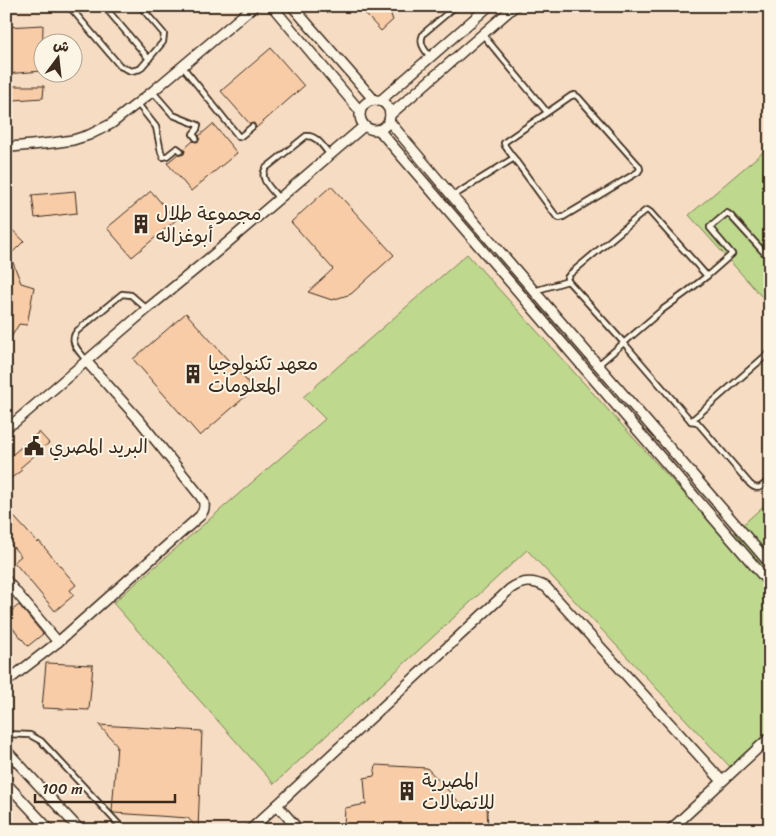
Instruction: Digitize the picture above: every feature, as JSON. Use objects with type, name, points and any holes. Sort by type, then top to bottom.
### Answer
[{"type":"street","points":[[6,148],[72,140],[111,124],[254,6]]},
{"type":"street","points":[[272,6],[360,111]]},
{"type":"street","points":[[293,6],[377,100],[387,107],[389,118],[452,196],[770,564]]},
{"type":"street","points":[[482,8],[430,57],[377,100],[365,103],[360,111],[360,119],[364,126],[371,130],[383,128],[389,118],[515,6]]},
{"type":"street","points":[[6,427],[15,422],[364,126]]},
{"type":"street","points":[[379,130],[770,584]]},
{"type":"street","points":[[6,682],[58,642],[204,512],[205,507],[202,497],[140,421],[86,360]]},
{"type":"street","points":[[6,580],[58,642]]},
{"type":"street","points":[[250,830],[510,588],[516,584],[531,581],[546,586],[722,780]]},
{"type":"street","points":[[670,830],[770,736]]},
{"type":"street","points":[[6,750],[80,830]]},
{"type":"street","points":[[6,783],[50,830]]},
{"type":"street","points":[[276,805],[299,830]]},
{"type":"lane","points":[[69,6],[120,66],[131,71],[140,69],[163,42],[164,34],[140,6]]},
{"type":"lane","points":[[104,6],[149,59]]},
{"type":"lane","points":[[430,57],[422,44],[422,36],[456,6]]},
{"type":"lane","points":[[482,34],[547,112]]},
{"type":"lane","points":[[182,66],[239,136],[252,126]]},
{"type":"lane","points":[[153,91],[173,115],[198,125],[193,134],[196,138]]},
{"type":"lane","points":[[571,96],[576,96],[639,166],[639,171],[559,218],[514,158],[505,146],[505,142],[571,96]]},
{"type":"lane","points":[[137,103],[156,127],[160,152],[163,156],[167,156],[176,148],[181,151]]},
{"type":"lane","points":[[279,199],[264,180],[263,174],[266,168],[306,136],[316,139],[330,155]]},
{"type":"lane","points":[[452,196],[514,158]]},
{"type":"lane","points":[[707,276],[647,210],[567,278],[691,421],[696,422],[754,487],[763,486],[770,479]]},
{"type":"lane","points":[[598,365],[662,310],[707,276],[732,254],[710,228],[727,213],[770,259]]},
{"type":"lane","points":[[534,291],[568,281]]},
{"type":"lane","points":[[86,360],[72,340],[77,330],[122,294],[131,295],[147,309]]},
{"type":"lane","points":[[691,421],[770,352]]},
{"type":"lane","points":[[6,734],[30,735],[41,741],[124,830]]},
{"type":"shaded area","points":[[6,6],[770,6],[770,830],[6,830]]},
{"type":"green space","points":[[770,146],[770,306],[689,215]]},
{"type":"green space","points":[[467,254],[726,540],[770,500],[770,737],[733,770],[527,550],[274,784],[113,603],[325,419],[303,397]]},
{"type":"building","points":[[358,6],[399,6],[391,15],[393,20],[381,31]]},
{"type":"building","points":[[43,25],[43,32],[32,32],[32,72],[6,74],[6,27]]},
{"type":"building","points":[[271,48],[304,86],[256,128],[254,123],[250,124],[221,91]]},
{"type":"building","points":[[6,86],[44,86],[43,98],[14,100],[6,103]]},
{"type":"building","points":[[213,124],[237,153],[191,191],[167,163],[178,154],[184,154],[184,149],[193,141],[199,141],[199,136]]},
{"type":"building","points":[[331,186],[394,255],[351,294],[332,300],[308,292],[333,269],[291,222]]},
{"type":"building","points":[[75,191],[77,213],[35,218],[32,195]]},
{"type":"building","name":"مجموعة طلال أبوغزاله","points":[[151,191],[176,220],[132,257],[107,228]]},
{"type":"building","points":[[6,224],[24,241],[10,255],[21,283],[34,287],[27,325],[19,324],[6,346]]},
{"type":"building","name":"معهد تكنولوجيا المعلومات","points":[[186,313],[254,389],[200,436],[133,359]]},
{"type":"building","points":[[39,432],[49,443],[20,468],[22,470],[6,482],[6,460]]},
{"type":"building","points":[[6,508],[38,543],[39,541],[76,585],[70,590],[74,595],[55,611],[14,562],[21,556],[6,539]]},
{"type":"building","points":[[19,605],[43,634],[28,646],[6,620],[6,615]]},
{"type":"building","points":[[46,663],[93,665],[89,710],[42,708]]},
{"type":"building","points":[[99,725],[202,731],[198,829],[188,818],[114,813],[112,811],[117,745]]},
{"type":"building","name":"المصرية للاتصالات","points":[[376,765],[427,768],[460,803],[487,805],[488,830],[365,830],[344,826],[345,808],[366,804],[364,778],[374,776]]},
{"type":"place","name":"مجموعة طلال أبوغزاله","points":[[141,224]]},
{"type":"place","name":"معهد تكنولوجيا المعلومات","points":[[193,374]]},
{"type":"place","name":"البريد المصري","points":[[34,446]]},
{"type":"place","name":"المصرية للاتصالات","points":[[407,791]]}]
